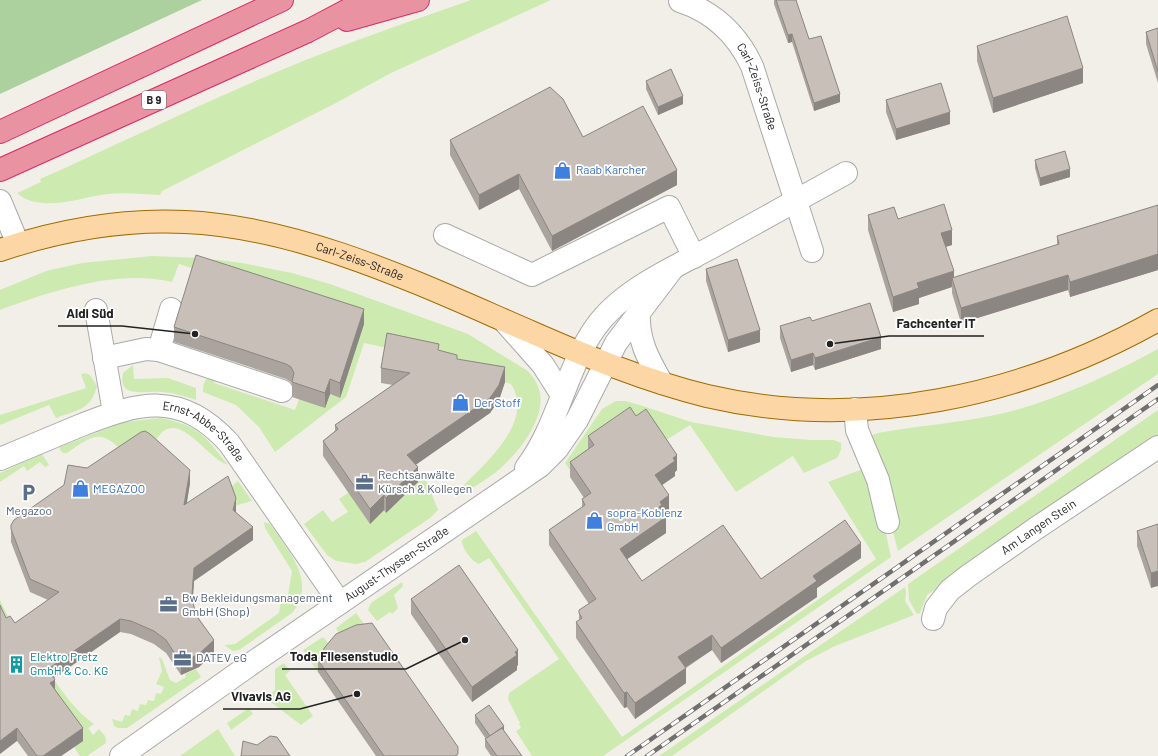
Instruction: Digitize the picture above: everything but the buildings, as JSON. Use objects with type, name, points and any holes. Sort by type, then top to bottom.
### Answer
[{"type":"highway","points":[[0,132],[282,0]]},
{"type":"highway","name":"B 9","points":[[0,170],[308,31],[367,0]]},
{"type":"highway","points":[[308,31],[418,0]]},
{"type":"main road","name":"Carl-Zeiss-Straße","points":[[9,247],[78,230],[131,223],[187,222],[232,227],[288,239],[350,258],[580,353],[662,383],[707,396],[763,406],[814,410],[902,406],[936,401],[999,387],[1071,362],[1110,345],[1158,320]]},
{"type":"street","name":"Carl-Zeiss-Straße","points":[[680,2],[695,6],[714,17],[731,31],[744,48],[752,66],[812,251]]},
{"type":"street","points":[[580,353],[596,326],[618,304],[635,291],[673,268],[846,173]]},
{"type":"street","points":[[0,201],[9,247]]},
{"type":"street","points":[[445,235],[532,275],[669,207],[694,257]]},
{"type":"street","points":[[605,363],[616,343],[673,268]]},
{"type":"street","points":[[159,350],[171,309]]},
{"type":"street","points":[[96,310],[114,412]]},
{"type":"street","points":[[640,311],[639,331],[642,344],[646,356],[662,383]]},
{"type":"street","points":[[504,321],[543,365],[562,396]]},
{"type":"street","points":[[104,358],[146,349],[159,350],[282,391]]},
{"type":"street","name":"August-Thyssen-Straße","points":[[515,482],[537,453],[580,353]]},
{"type":"street","name":"August-Thyssen-Straße","points":[[131,753],[340,603],[540,466],[566,438],[582,411],[605,363]]},
{"type":"street","name":"Ernst-Abbe-Straße","points":[[0,459],[114,412],[140,406],[163,405],[196,415],[218,431],[246,465],[340,603]]},
{"type":"street","points":[[855,409],[857,430],[878,480],[888,522]]},
{"type":"street","name":"Am Langen Stein","points":[[933,619],[936,608],[950,590],[968,576],[1034,529],[1158,447]]},
{"type":"green space","points":[[0,0],[202,0],[0,94]]},
{"type":"green space","points":[[471,0],[551,0],[391,73],[336,103],[162,191],[160,195],[114,193],[73,201],[49,203],[27,199],[17,193],[41,182],[40,179],[270,75],[344,45]]},
{"type":"green space","points":[[152,256],[202,258],[242,263],[292,273],[330,284],[468,334],[528,371],[533,377],[539,389],[541,400],[535,424],[521,446],[504,465],[463,495],[458,494],[457,492],[491,457],[511,429],[516,414],[517,399],[511,384],[438,359],[364,343],[346,397],[275,452],[259,427],[236,405],[203,392],[204,383],[210,376],[216,378],[214,383],[295,410],[299,399],[330,394],[339,398],[364,324],[179,264],[172,282],[129,278],[107,280],[63,289],[0,310],[0,290],[46,271],[82,263]]},
{"type":"green space","points":[[1158,349],[1158,374],[898,551],[869,442],[872,435],[981,418],[1035,404],[1078,388]]},
{"type":"green space","points":[[133,365],[134,379],[168,378],[196,388],[196,400],[166,392],[135,392],[129,390],[124,387],[122,381],[123,373]]},
{"type":"green space","points":[[85,373],[90,375],[97,386],[91,400],[87,405],[77,411],[56,418],[49,405],[0,425],[0,415],[86,388],[81,374]]},
{"type":"green space","points":[[616,401],[625,401],[640,405],[691,422],[773,437],[834,440],[841,443],[841,450],[837,458],[804,473],[793,456],[736,492],[690,425],[660,444],[577,472],[569,469],[565,463],[602,409]]},
{"type":"green space","points":[[1158,410],[1158,440],[927,595],[920,613],[917,614],[909,600],[908,584]]},
{"type":"green space","points":[[160,418],[184,424],[193,428],[207,439],[228,465],[213,456],[190,435],[182,430],[174,428],[164,430],[150,447],[126,455],[117,446],[103,437],[91,438],[67,453],[63,453],[60,450],[60,447],[124,422]]},
{"type":"green space","points":[[42,454],[49,465],[45,467],[40,462],[27,471],[24,466],[0,482],[0,473]]},
{"type":"green space","points":[[863,469],[876,487],[891,557],[603,756],[532,756],[516,731],[521,728],[508,699],[509,693],[559,659],[489,558],[479,564],[476,563],[465,550],[462,540],[476,531],[622,737],[876,559],[828,482]]},
{"type":"green space","points":[[415,475],[424,475],[438,510],[430,518],[365,562],[356,564],[336,561],[327,555],[304,524],[323,510],[332,522],[348,512],[339,499],[348,493],[384,510],[386,513]]},
{"type":"green space","points":[[238,481],[252,501],[234,506],[228,489]]},
{"type":"green space","points":[[264,522],[270,524],[292,556],[298,567],[302,589],[299,601],[292,613],[239,650],[233,651],[224,645],[235,644],[279,613],[282,594],[288,595],[292,571],[265,528]]},
{"type":"green space","points":[[402,582],[403,586],[394,595],[398,608],[392,614],[390,612],[377,621],[368,610],[371,603]]},
{"type":"green space","points":[[905,587],[905,601],[914,615],[835,646],[806,661],[672,756],[659,756]]},
{"type":"green space","points":[[0,600],[14,626],[67,697],[79,712],[94,724],[88,728],[93,735],[99,729],[105,736],[106,743],[87,756],[80,756],[74,747],[0,619]]},
{"type":"green space","points":[[356,613],[372,635],[339,633],[336,628]]},
{"type":"green space","points":[[323,637],[328,643],[332,640],[318,673],[303,650]]},
{"type":"green space","points":[[159,657],[162,659],[170,680],[176,683],[186,677],[185,674],[196,669],[201,677],[127,728],[118,728],[114,726],[112,719],[122,722],[125,715],[130,716],[132,709],[138,711],[140,704],[146,705],[148,700],[154,701],[156,693],[161,694],[164,687],[156,684],[162,671]]},
{"type":"green space","points":[[284,663],[290,671],[285,675],[313,716],[301,725],[272,703],[267,696],[275,690],[275,669]]},
{"type":"green space","points":[[249,708],[253,714],[231,730],[227,723]]},
{"type":"green space","points":[[218,729],[235,756],[180,756]]},
{"type":"railway","points":[[627,756],[1158,385]]},
{"type":"railway","points":[[647,756],[1158,399]]},
{"type":"place","name":"Raab Karcher","points":[[563,170]]},
{"type":"place","name":"Aldi Süd","points":[[195,334]]},
{"type":"place","name":"Fachcenter IT","points":[[830,344]]},
{"type":"place","name":"Der Stoff","points":[[461,403]]},
{"type":"place","name":"Rechtsanwälte Kürsch & Kollegen","points":[[365,482]]},
{"type":"place","name":"MEGAZOO","points":[[80,489]]},
{"type":"place","name":"Megazoo","points":[[29,492]]},
{"type":"place","name":"sopra-Koblenz GmbH","points":[[594,520]]},
{"type":"place","name":"Bw Bekleidungsmanagement GmbH (Shop)","points":[[169,605]]},
{"type":"place","name":"Toda Fliesenstudio","points":[[465,640]]},
{"type":"place","name":"DATEV eG","points":[[183,658]]},
{"type":"place","name":"Elektro Pretz GmbH & Co. KG","points":[[17,664]]},
{"type":"place","name":"Vivavis AG","points":[[357,694]]}]
